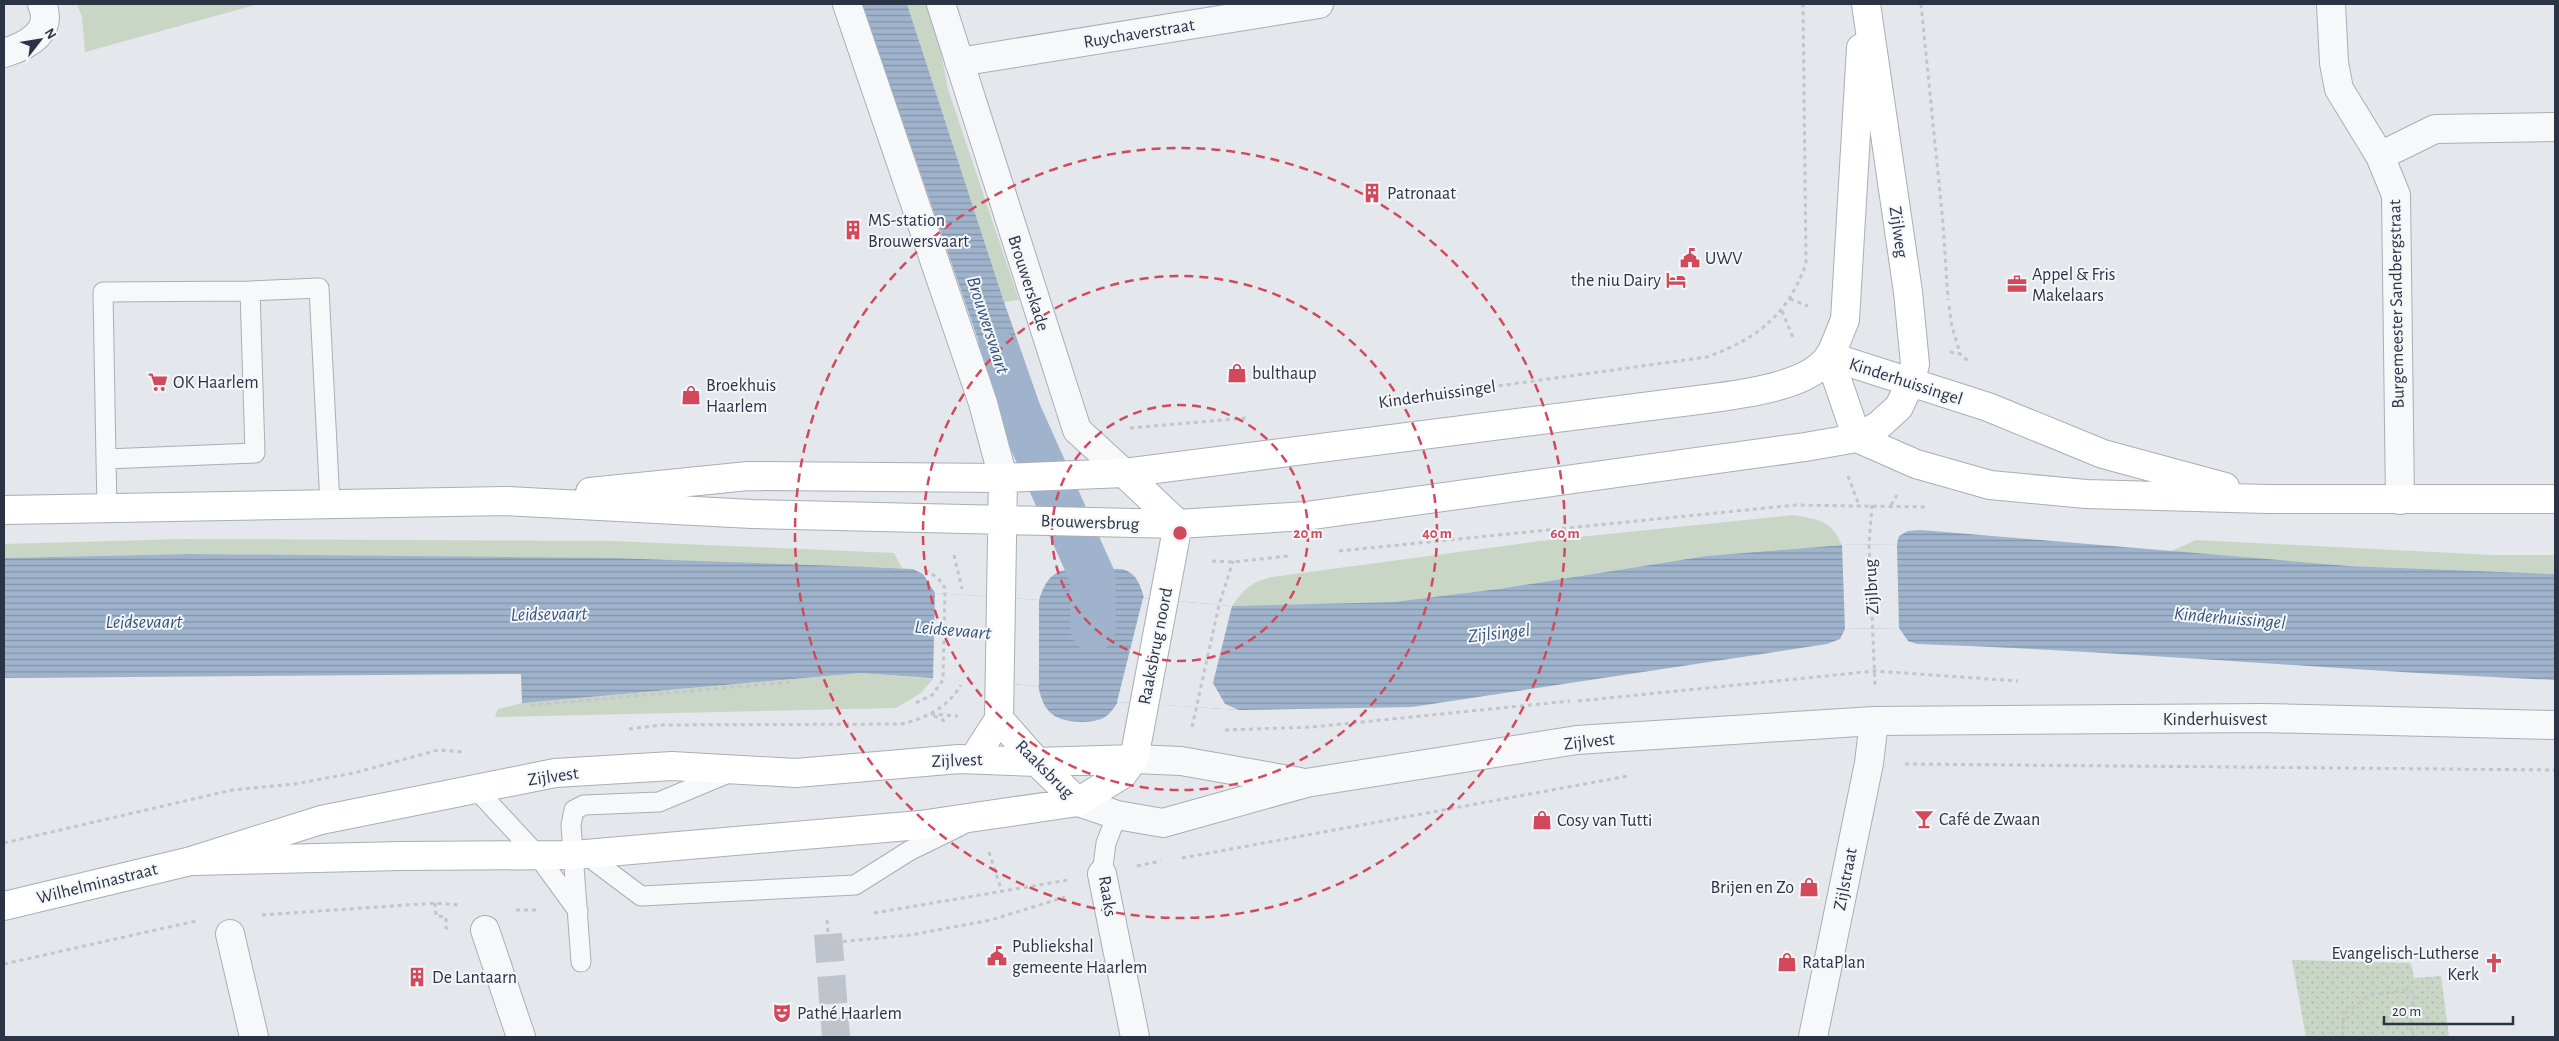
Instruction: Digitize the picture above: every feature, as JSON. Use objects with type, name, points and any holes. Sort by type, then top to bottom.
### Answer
[{"type":"main road","name":"Zijlweg","points":[[1829,356],[1845,320],[1864,4]]},
{"type":"main road","name":"Zijlweg","points":[[1857,438],[1879,425],[1898,407],[1911,381],[1915,364],[1915,342],[1864,4]]},
{"type":"main road","name":"Kinderhuissingel","points":[[1829,356],[1911,381],[2014,417],[2103,454],[2267,499]]},
{"type":"main road","name":"Kinderhuissingel","points":[[1124,473],[1706,399],[1771,388],[1808,375],[1829,356]]},
{"type":"main road","name":"Kinderhuissingel","points":[[1829,356],[1857,438],[1916,464],[1990,485],[2086,494],[2267,499],[2555,499]]},
{"type":"main road","points":[[506,501],[748,476],[1002,478],[1124,473],[1178,524],[1306,516],[1857,438]]},
{"type":"main road","points":[[998,719],[1002,478]]},
{"type":"main road","points":[[4,510],[506,501],[752,514],[1002,519]]},
{"type":"main road","name":"Brouwersbrug","points":[[1002,519],[1178,524]]},
{"type":"main road","points":[[1172,559],[1178,524]]},
{"type":"main road","name":"Raaksbrug noord","points":[[1136,746],[1172,559]]},
{"type":"main road","name":"Raaksbrug","points":[[974,758],[998,719],[1037,762],[1078,802],[1123,774],[1136,746]]},
{"type":"main road","name":"Zijlvest","points":[[190,860],[321,820],[556,773],[672,766],[796,773],[974,758],[1037,762],[1136,746]]},
{"type":"main road","name":"Zijlvest","points":[[190,860],[580,855],[920,825],[1078,802]]},
{"type":"main road","name":"Wilhelminastraat","points":[[4,906],[190,860]]},
{"type":"street","points":[[4,52],[30,44],[39,35],[45,17],[42,4]]},
{"type":"street","points":[[847,4],[983,403],[1002,478]]},
{"type":"street","name":"Brouwerskade","points":[[941,4],[1076,430]]},
{"type":"street","name":"Ruychaverstraat","points":[[959,62],[1319,4]]},
{"type":"street","name":"Burgemeester Sandbergstraat","points":[[2330,4],[2334,62],[2339,89],[2380,156],[2396,195],[2400,500]]},
{"type":"street","points":[[2380,156],[2435,129],[2555,127]]},
{"type":"street","points":[[1076,430],[1124,473]]},
{"type":"street","name":"Kinderhuisvest","points":[[1874,721],[2262,718],[2555,725]]},
{"type":"street","name":"Zijlvest","points":[[1078,802],[1118,815],[1164,823],[1306,783],[1577,740],[1874,721]]},
{"type":"street","name":"Zijlstraat","points":[[1813,1037],[1869,763],[1874,721]]},
{"type":"street","name":"Zijlvest","points":[[1136,746],[1181,761],[1306,783]]},
{"type":"street","name":"Raaks","points":[[1102,874],[1134,1032]]},
{"type":"street","points":[[485,930],[516,1036]]},
{"type":"street","points":[[230,934],[254,1037]]},
{"type":"lane","points":[[107,509],[103,292],[250,291],[319,288],[330,504]]},
{"type":"lane","points":[[106,459],[255,453],[250,291]]},
{"type":"lane","points":[[582,962],[578,911],[580,855],[571,825],[574,810],[584,805],[660,802],[735,770]]},
{"type":"lane","points":[[476,789],[538,856],[578,911]]},
{"type":"lane","name":"Raaks","points":[[1102,874],[1106,843],[1118,815]]},
{"type":"lane","points":[[580,855],[641,896],[855,885],[910,852],[980,816]]},
{"type":"path","name":"Kinderhuissingel","points":[[1474,389],[1707,357],[1736,347],[1762,329],[1782,311],[1799,284],[1806,263],[1803,4]]},
{"type":"path","name":"Kinderhuissingel","points":[[1921,4],[1952,327],[1960,354],[1973,366]]},
{"type":"path","points":[[1076,430],[1154,427],[1251,417]]},
{"type":"path","points":[[1333,552],[1796,505],[1891,505]]},
{"type":"path","name":"Zijlbrug","points":[[1872,505],[1869,545],[1875,670]]},
{"type":"path","points":[[1172,559],[1233,562],[1294,556]]},
{"type":"path","points":[[954,559],[960,576],[963,594]]},
{"type":"path","points":[[1190,734],[1198,706],[1219,605],[1233,562]]},
{"type":"path","points":[[916,703],[932,695],[943,680],[945,593],[938,578],[927,572]]},
{"type":"path","points":[[532,705],[792,682]]},
{"type":"path","points":[[931,714],[959,689],[963,682]]},
{"type":"path","points":[[866,914],[1102,874]]},
{"type":"path","points":[[828,942],[910,935],[991,920],[1065,897]]},
{"type":"path","points":[[828,934],[826,920],[836,919]]},
{"type":"path","points":[[2342,1037],[2344,1014],[2369,995],[2407,990],[2415,993],[2410,1025],[2414,1037]]},
{"type":"green space","points":[[77,4],[259,4],[85,52],[82,17]]},
{"type":"green space","points":[[907,4],[928,4],[938,37],[948,89],[1019,300],[1004,302]]},
{"type":"green space","points":[[1794,515],[1817,520],[1828,525],[1838,536],[1842,545],[1706,556],[1498,589],[1393,602],[1232,606],[1249,587],[1259,581],[1272,577],[1540,541]]},
{"type":"green space","points":[[185,539],[613,541],[894,553],[902,568],[189,554],[4,558],[4,544]]},
{"type":"green space","points":[[2196,540],[2492,555],[2555,555],[2555,574],[2350,566],[2169,552]]},
{"type":"green space","points":[[861,673],[933,679],[921,693],[896,708],[495,717],[498,709],[522,703]]},
{"type":"green space","points":[[2292,960],[2411,963],[2414,978],[2441,976],[2449,1037],[2306,1037]]},
{"type":"water","points":[[862,4],[907,4],[1004,302],[1041,408],[1003,412]]},
{"type":"water","points":[[1921,530],[2349,566],[2555,574],[2555,680],[2395,672],[2077,651],[1917,644],[1908,641],[1899,628],[1845,629],[1840,639],[1827,644],[1412,707],[1239,710],[1118,702],[1104,718],[1083,722],[1069,721],[1052,714],[1044,705],[1038,686],[861,673],[522,703],[521,674],[4,678],[4,558],[189,554],[612,558],[868,567],[913,569],[923,574],[935,593],[1039,600],[1046,584],[1058,572],[1112,568],[1125,570],[1133,575],[1140,585],[1144,598],[1232,606],[1393,602],[1498,589],[1706,556],[1842,545],[1897,544],[1899,536],[1908,531]]},
{"type":"pier","points":[[1041,408],[1042,410],[1004,414],[1003,412]]},
{"type":"pier","points":[[1897,544],[1899,628],[1845,629],[1842,545]]},
{"type":"pier","points":[[1071,566],[1115,567],[1116,569],[1072,569]]},
{"type":"pier","points":[[935,593],[1039,600],[1039,686],[933,679]]},
{"type":"pier","points":[[1143,598],[1232,606],[1213,683],[1225,704],[1239,710],[1117,702]]},
{"type":"waterway","name":"Brouwersvaart","points":[[998,353],[1015,404],[1093,578],[1093,629]]},
{"type":"tunnel","points":[[828,934],[836,1037]]},
{"type":"place","name":"Patronaat","points":[[1372,193]]},
{"type":"place","name":"MS-station Brouwersvaart","points":[[853,230]]},
{"type":"place","name":"UWV","points":[[1690,258]]},
{"type":"place","name":"the niu Dairy","points":[[1676,280]]},
{"type":"place","name":"Appel & Fris Makelaars","points":[[2017,284]]},
{"type":"place","name":"bulthaup","points":[[1237,373]]},
{"type":"place","name":"OK Haarlem","points":[[158,382]]},
{"type":"place","name":"Broekhuis Haarlem","points":[[691,395]]},
{"type":"place","name":"Café de Zwaan","points":[[1924,819]]},
{"type":"place","name":"Cosy van Tutti","points":[[1542,820]]},
{"type":"place","name":"Brijen en Zo","points":[[1809,887]]},
{"type":"place","name":"Publiekshal gemeente Haarlem","points":[[997,956]]},
{"type":"place","name":"RataPlan","points":[[1787,962]]},
{"type":"place","name":"Evangelisch-Lutherse Kerk","points":[[2494,963]]},
{"type":"place","name":"De Lantaarn","points":[[417,977]]},
{"type":"place","name":"Pathé Haarlem","points":[[782,1013]]},
{"type":"water label","name":"Leidsevaart","points":[[549,613]]},
{"type":"water label","name":"Leidsevaart","points":[[144,621]]},
{"type":"water label","name":"Leidsevaart","points":[[953,629]]},
{"type":"water label","name":"Zijlsingel","points":[[1499,632]]}]
